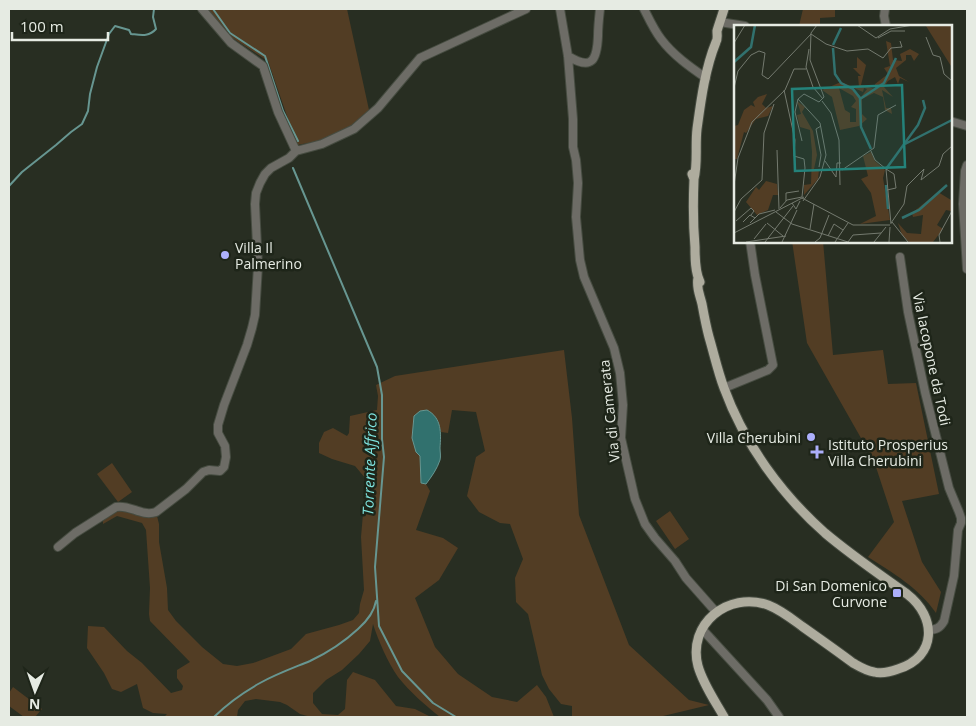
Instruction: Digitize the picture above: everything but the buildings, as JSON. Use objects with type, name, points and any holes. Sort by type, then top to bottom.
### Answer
[{"type":"main road","points":[[724,9],[717,32],[712,41],[713,48],[697,132],[693,218],[699,297],[702,302],[724,388],[744,431],[760,458],[784,490],[804,513],[839,544],[917,602],[925,615],[928,630],[926,647],[910,665],[886,672],[875,672],[864,669],[787,615],[768,605],[754,602],[740,602],[729,605],[716,612],[702,629],[696,656],[702,678],[724,717]]},
{"type":"street","points":[[202,9],[231,43],[263,66],[278,112],[296,151]]},
{"type":"street","points":[[58,547],[75,533],[116,507],[124,507],[145,514],[156,512],[186,489],[203,472],[209,470],[220,471],[224,467],[226,457],[225,446],[218,433],[218,425],[248,345],[255,315],[258,266],[255,213],[256,193],[265,174],[296,151],[328,142],[354,129],[378,108],[420,58],[526,9]]},
{"type":"street","name":"Via di Camerata","points":[[560,9],[568,56],[573,147],[578,183],[576,217],[580,260],[584,277],[614,348],[620,373],[623,405],[621,438],[636,499],[645,524],[675,561],[686,578],[716,612]]},
{"type":"street","points":[[568,56],[586,63],[590,62],[597,54],[600,9]]},
{"type":"street","points":[[644,9],[662,40],[689,66],[706,78]]},
{"type":"street","points":[[886,9],[884,16],[886,25]]},
{"type":"street","points":[[720,22],[739,25]]},
{"type":"street","points":[[689,66],[708,67]]},
{"type":"street","points":[[951,121],[967,126]]},
{"type":"street","points":[[967,165],[963,204],[967,270]]},
{"type":"street","points":[[724,388],[768,370],[773,365],[750,242]]},
{"type":"street","name":"Via Iacopone da Todi","points":[[900,257],[908,312],[925,392],[949,488],[961,518],[958,530],[954,576],[944,621],[938,628],[928,630]]},
{"type":"street","points":[[702,629],[767,700],[779,717]]},
{"type":"shaded area","points":[[208,9],[347,9],[369,110],[352,125],[319,141],[297,145],[268,61],[228,35]]},
{"type":"shaded area","points":[[803,9],[835,9],[835,17],[820,18],[820,25],[799,25]]},
{"type":"shaded area","points":[[792,242],[823,242],[833,355],[883,350],[888,384],[916,383],[939,494],[902,501],[922,562],[941,592],[936,613],[914,589],[868,557],[894,522],[874,461],[807,343]]},
{"type":"shaded area","points":[[564,350],[572,418],[579,515],[629,645],[689,700],[709,705],[659,717],[572,717],[572,706],[561,704],[549,689],[542,675],[528,614],[516,602],[515,578],[523,559],[510,524],[500,523],[479,512],[467,496],[476,457],[485,451],[476,412],[452,410],[448,433],[441,432],[438,420],[416,452],[420,456],[421,483],[426,484],[430,491],[416,530],[443,538],[458,548],[439,580],[415,598],[435,647],[458,674],[492,697],[517,702],[537,685],[546,697],[554,717],[440,717],[398,677],[384,651],[373,624],[370,641],[342,670],[326,680],[313,693],[313,703],[322,714],[338,715],[345,709],[347,680],[353,672],[375,680],[396,706],[415,709],[429,716],[311,717],[300,714],[280,702],[256,699],[245,701],[238,710],[237,717],[164,717],[167,714],[153,713],[143,708],[137,684],[121,692],[112,689],[87,648],[88,626],[104,627],[171,693],[182,690],[183,686],[177,678],[177,670],[190,662],[150,621],[146,530],[142,523],[117,516],[103,524],[103,515],[116,507],[156,512],[167,588],[168,610],[176,621],[202,647],[223,664],[237,666],[253,663],[291,649],[306,634],[353,620],[359,613],[364,590],[361,537],[366,479],[355,466],[319,453],[319,443],[324,432],[333,428],[347,436],[349,433],[350,416],[377,410],[378,396],[376,385],[395,376]]},
{"type":"shaded area","points":[[112,463],[132,492],[118,502],[97,474]]},
{"type":"shaded area","points":[[670,511],[689,539],[675,549],[656,521]]},
{"type":"shaded area","points":[[13,687],[42,709],[35,717],[24,717],[9,706],[9,693]]},
{"type":"water","points":[[427,410],[436,417],[440,426],[440,460],[426,484],[421,483],[420,456],[416,452],[412,438],[414,416],[420,411]]},
{"type":"waterway","points":[[9,186],[22,172],[82,124],[88,111],[97,67],[109,34],[115,26],[129,30],[131,34],[145,35],[151,33],[156,29],[153,17],[154,9]]},
{"type":"waterway","name":"Torrente Affrico","points":[[213,9],[230,33],[265,56],[283,111],[298,141]]},
{"type":"waterway","name":"Torrente Affrico","points":[[293,168],[377,367],[382,395],[384,457],[375,567],[379,626],[402,671],[433,703],[456,717]]},
{"type":"waterway","points":[[214,717],[230,703],[254,687],[316,658],[341,643],[367,620],[374,609],[376,601]]},
{"type":"place","name":"Villa Il Palmerino","points":[[225,255]]},
{"type":"place","name":"Villa Cherubini","points":[[811,437]]},
{"type":"place","name":"Istituto Prosperius Villa Cherubini","points":[[817,452]]},
{"type":"place","name":"Di San Domenico Curvone","points":[[897,593]]}]
